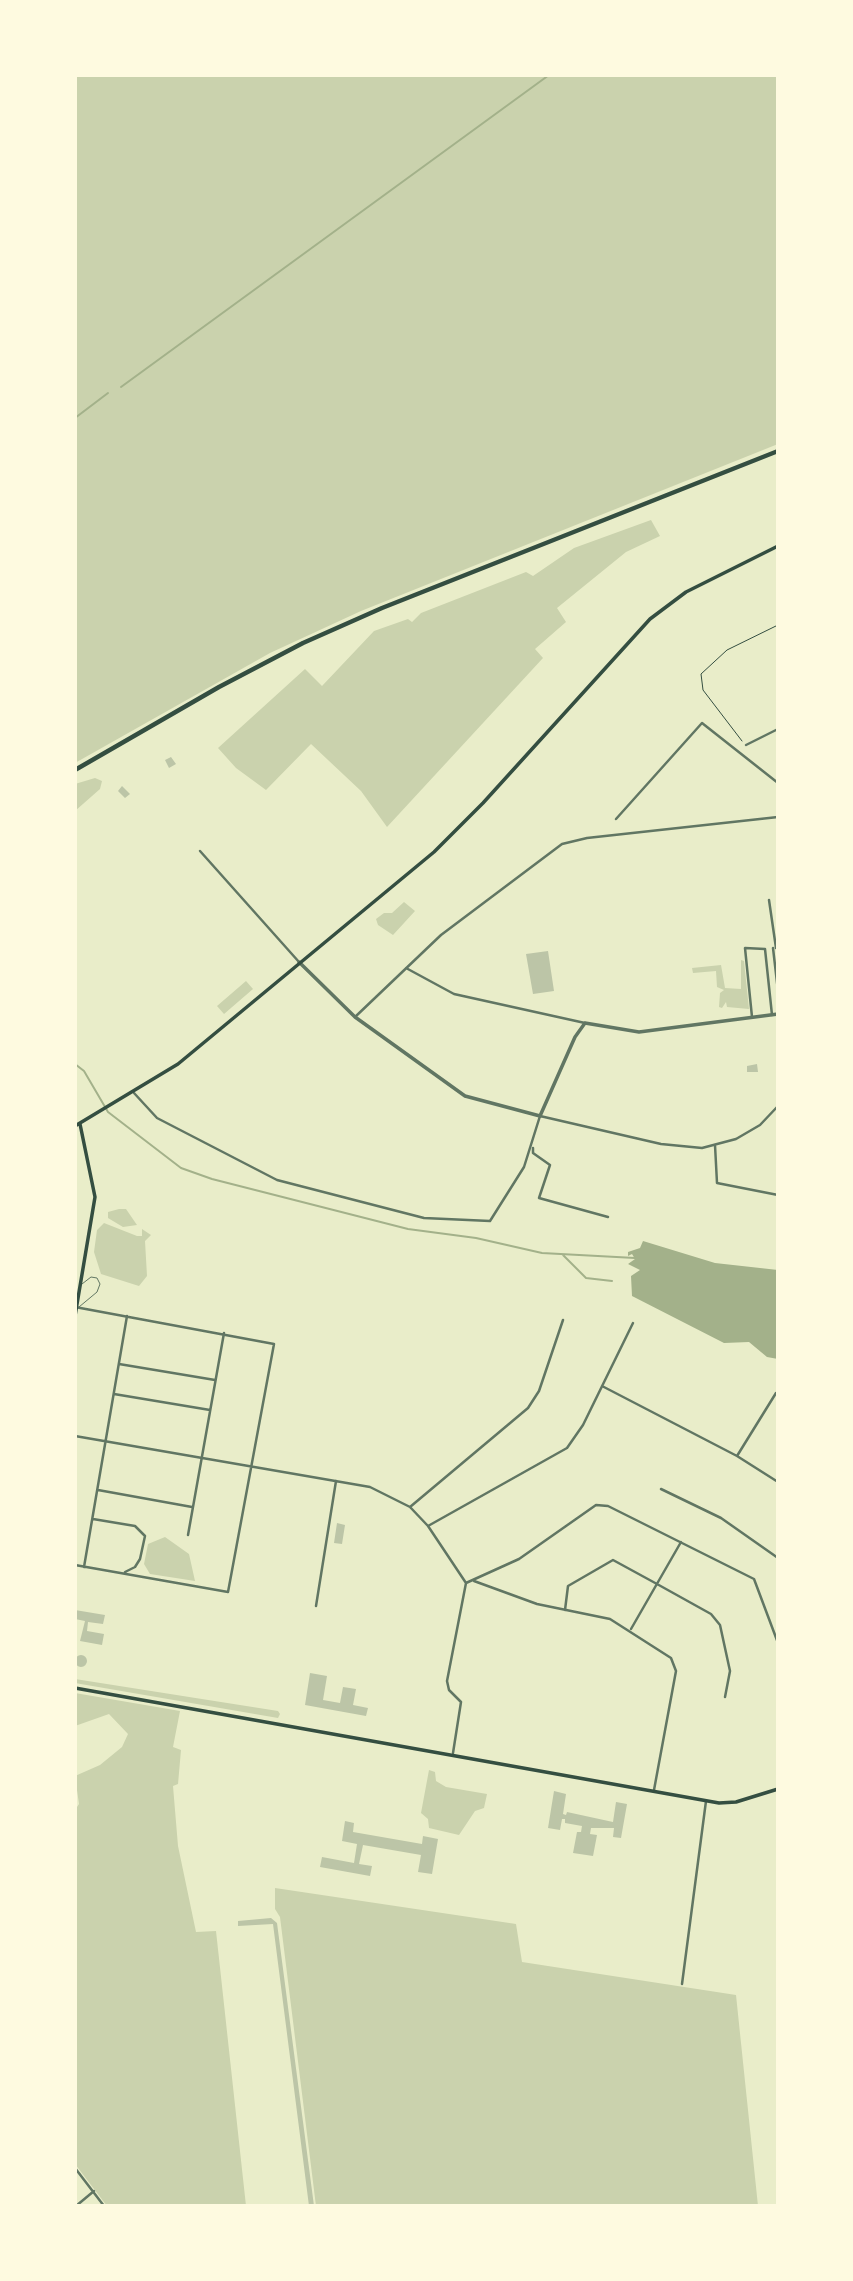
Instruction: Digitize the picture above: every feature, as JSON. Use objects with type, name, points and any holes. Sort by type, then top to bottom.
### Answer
[{"type":"main road","points":[[75,770],[219,687],[303,643],[382,608],[778,451]]},
{"type":"main road","points":[[75,1316],[95,1189],[78,1125],[178,1065],[299,962],[393,887],[454,832],[650,619],[686,592],[778,546]]},
{"type":"main road","points":[[75,1688],[453,1753],[706,1801],[736,1802],[778,1789]]},
{"type":"street","points":[[616,819],[702,723],[778,783]]},
{"type":"street","points":[[746,745],[778,729]]},
{"type":"street","points":[[355,1017],[441,935],[562,844],[587,838],[778,818]]},
{"type":"street","points":[[200,851],[299,962],[355,1017],[465,1096],[661,1144],[702,1148],[748,1132],[778,1107]]},
{"type":"street","points":[[769,900],[778,991]]},
{"type":"street","points":[[752,1017],[745,948],[775,948]]},
{"type":"street","points":[[765,949],[772,1015]]},
{"type":"street","points":[[406,968],[454,994],[585,1023],[639,1031],[778,1014]]},
{"type":"street","points":[[134,1093],[156,1118],[277,1180],[424,1219],[490,1221],[524,1167],[533,1146],[540,1116],[575,1037],[585,1023]]},
{"type":"street","points":[[715,1145],[718,1183],[778,1195]]},
{"type":"street","points":[[533,1146],[533,1153],[550,1165],[539,1198],[608,1217]]},
{"type":"street","points":[[75,1565],[228,1592],[274,1344],[76,1307]]},
{"type":"street","points":[[84,1567],[127,1316]]},
{"type":"street","points":[[410,1507],[528,1408],[540,1391],[563,1320]]},
{"type":"street","points":[[428,1526],[567,1448],[583,1424],[633,1323]]},
{"type":"street","points":[[188,1535],[224,1333]]},
{"type":"street","points":[[119,1364],[215,1380]]},
{"type":"street","points":[[602,1386],[737,1457],[778,1482]]},
{"type":"street","points":[[737,1457],[776,1393]]},
{"type":"street","points":[[114,1394],[210,1410]]},
{"type":"street","points":[[75,1436],[336,1480],[381,1490],[410,1507],[428,1526],[466,1583],[447,1681],[449,1690],[461,1702],[453,1753]]},
{"type":"street","points":[[316,1606],[336,1480]]},
{"type":"street","points":[[661,1489],[721,1518],[778,1558]]},
{"type":"street","points":[[98,1490],[192,1507]]},
{"type":"street","points":[[466,1583],[506,1567],[547,1542],[596,1505],[614,1507],[754,1580],[778,1643]]},
{"type":"street","points":[[93,1519],[135,1526],[145,1536],[140,1559],[135,1567],[123,1573]]},
{"type":"street","points":[[631,1629],[681,1542]]},
{"type":"street","points":[[565,1610],[568,1586],[613,1560],[711,1614],[720,1625],[730,1671],[725,1697]]},
{"type":"street","points":[[474,1581],[537,1604],[610,1619],[631,1629],[671,1658],[676,1671],[653,1791]]},
{"type":"street","points":[[682,1984],[706,1801]]},
{"type":"street","points":[[75,2168],[104,2206]]},
{"type":"street","points":[[76,2206],[94,2191]]},
{"type":"lane","points":[[76,1307],[97,1292],[99,1280],[88,1277],[80,1287]]},
{"type":"path","points":[[746,745],[736,736],[727,719],[703,690],[701,674],[727,650],[778,625]]},
{"type":"shaded area","points":[[75,75],[778,75],[778,444],[361,611],[270,653],[75,763]]},
{"type":"shaded area","points":[[651,520],[660,536],[626,552],[557,608],[566,622],[535,649],[543,658],[387,827],[361,791],[311,744],[266,790],[236,768],[218,748],[305,669],[322,686],[374,631],[408,619],[412,622],[421,613],[526,572],[533,576],[574,548]]},
{"type":"shaded area","points":[[95,778],[102,781],[100,789],[75,811],[75,784]]},
{"type":"shaded area","points":[[404,902],[415,911],[393,935],[378,925],[376,919],[384,913],[392,913]]},
{"type":"shaded area","points":[[741,960],[744,961],[749,1009],[727,1007],[726,1002],[722,1008],[719,1007],[720,993],[724,990],[717,987],[716,971],[693,973],[692,968],[721,965],[725,988],[741,989]]},
{"type":"shaded area","points":[[246,981],[253,989],[224,1014],[217,1006]]},
{"type":"shaded area","points":[[126,1209],[137,1225],[123,1227],[108,1218],[108,1212]]},
{"type":"shaded area","points":[[104,1223],[137,1236],[142,1236],[142,1229],[151,1235],[145,1241],[147,1276],[139,1286],[101,1274],[94,1252],[97,1230]]},
{"type":"shaded area","points":[[643,1241],[715,1263],[778,1270],[778,1359],[767,1357],[749,1342],[724,1343],[632,1296],[631,1276],[640,1270],[628,1264],[635,1259],[632,1254],[628,1256],[628,1252],[640,1248]]},
{"type":"shaded area","points":[[165,1537],[189,1554],[195,1581],[150,1574],[144,1564],[148,1544]]},
{"type":"shaded area","points":[[75,1679],[278,1711],[280,1714],[278,1718],[75,1683]]},
{"type":"shaded area","points":[[75,1693],[180,1711],[173,1747],[181,1750],[178,1784],[173,1786],[178,1846],[196,1932],[216,1931],[246,2206],[107,2206],[75,2164],[75,1810],[79,1804],[75,1776],[100,1765],[122,1747],[128,1734],[109,1714],[75,1726]]},
{"type":"shaded area","points":[[429,1770],[435,1772],[436,1781],[446,1787],[487,1794],[484,1808],[475,1811],[459,1835],[429,1828],[428,1819],[421,1813]]},
{"type":"shaded area","points":[[275,1888],[516,1924],[522,1962],[736,1995],[758,2206],[316,2206],[280,1917],[275,1909]]},
{"type":"building","points":[[171,757],[176,764],[169,768],[165,760]]},
{"type":"building","points":[[122,786],[130,794],[125,798],[118,791]]},
{"type":"building","points":[[548,951],[554,991],[533,994],[526,954]]},
{"type":"building","points":[[757,1064],[758,1072],[747,1072],[747,1066]]},
{"type":"building","points":[[337,1523],[345,1525],[342,1544],[334,1543]]},
{"type":"building","points":[[75,1610],[105,1615],[103,1624],[88,1622],[87,1631],[104,1634],[102,1645],[80,1641],[85,1621],[75,1619]]},
{"type":"building","points":[[81,1655],[87,1661],[81,1667],[75,1661]]},
{"type":"building","points":[[310,1673],[327,1676],[323,1700],[340,1703],[343,1687],[356,1689],[353,1705],[368,1708],[366,1716],[305,1705]]},
{"type":"building","points":[[554,1791],[566,1794],[563,1814],[566,1815],[567,1812],[613,1822],[616,1802],[627,1804],[621,1838],[613,1837],[614,1828],[591,1828],[590,1834],[597,1835],[593,1856],[573,1853],[577,1832],[581,1832],[582,1826],[565,1823],[565,1819],[562,1819],[560,1830],[548,1828]]},
{"type":"building","points":[[345,1821],[354,1823],[353,1832],[422,1844],[423,1836],[438,1839],[432,1874],[418,1872],[421,1855],[363,1845],[359,1864],[372,1866],[370,1876],[320,1867],[322,1857],[354,1863],[357,1844],[342,1841]]},
{"type":"building","points":[[271,1918],[277,1923],[314,2206],[309,2206],[273,1924],[238,1926],[238,1921]]},
{"type":"waterway","points":[[121,387],[549,75]]},
{"type":"waterway","points":[[75,418],[108,393]]},
{"type":"waterway","points":[[75,1064],[84,1071],[108,1112],[181,1168],[212,1179],[408,1229],[476,1238],[542,1253],[635,1258]]},
{"type":"waterway","points":[[563,1255],[586,1278],[612,1281]]}]
